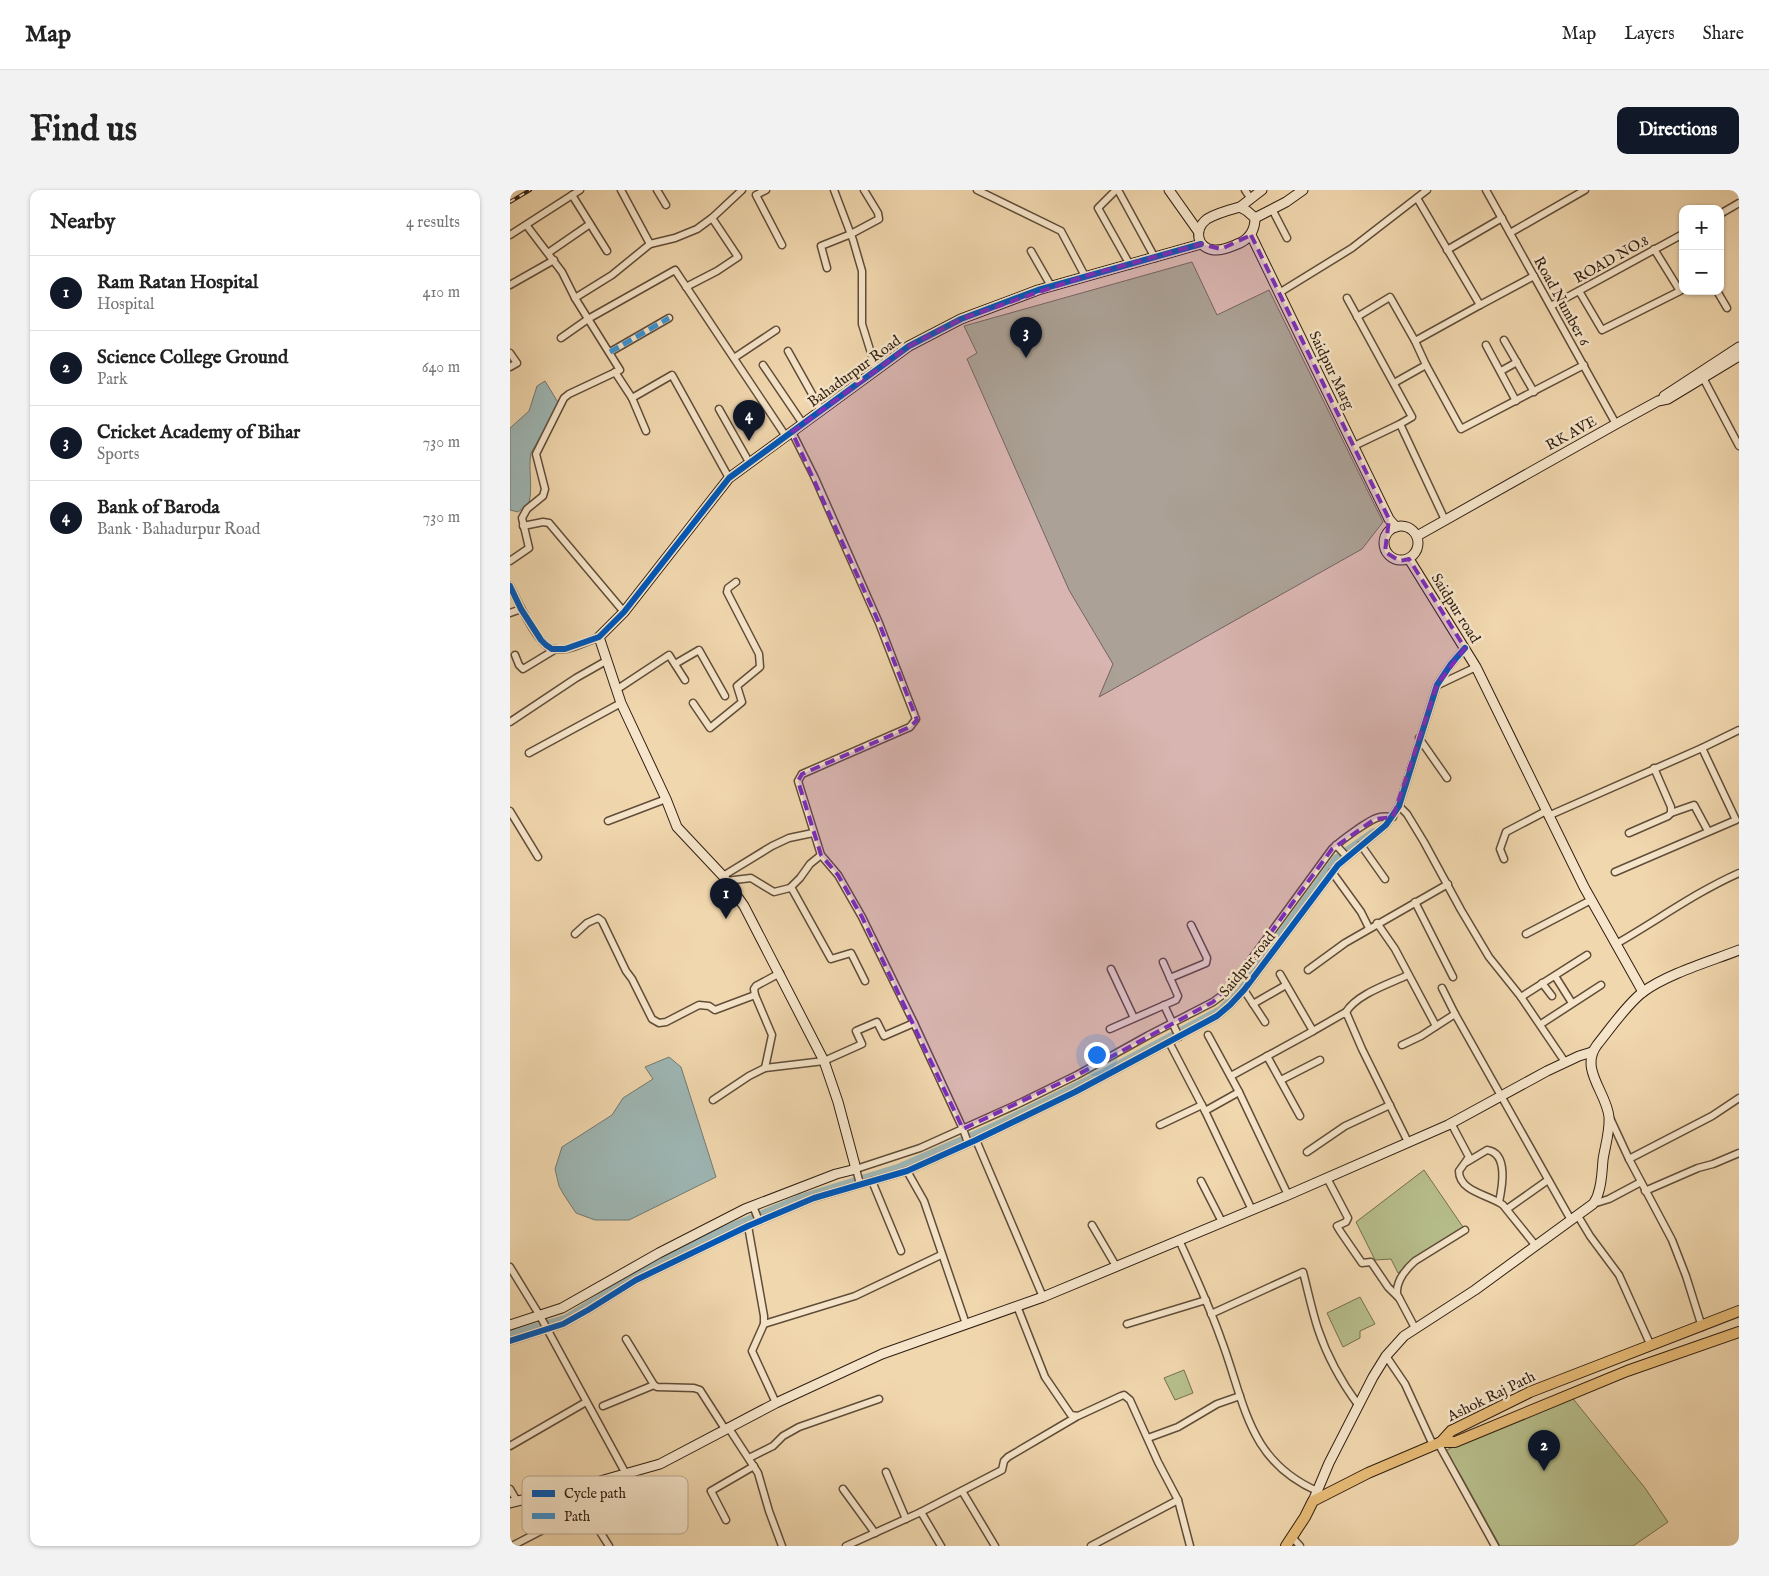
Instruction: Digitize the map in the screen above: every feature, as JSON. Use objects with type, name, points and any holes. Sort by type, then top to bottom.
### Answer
[{"type":"main road","points":[[1169,190],[1198,231],[1201,244],[1212,250],[1221,250],[1244,241],[1251,235],[1255,225],[1255,218],[1240,207]]},
{"type":"main road","points":[[1198,231],[1207,220],[1223,212],[1240,207],[1262,190]]},
{"type":"main road","points":[[1255,218],[1303,190]]},
{"type":"main road","points":[[1189,218],[1207,220]]},
{"type":"main road","name":"Saidpur Marg","points":[[1251,235],[1389,518],[1392,529]]},
{"type":"main road","name":"Bahadurpur Road","points":[[599,636],[624,612],[728,478],[908,346],[961,319],[1051,286],[1201,244]]},
{"type":"main road","points":[[1701,375],[1739,348]]},
{"type":"main road","name":"RK AVE","points":[[1417,536],[1658,401],[1668,399],[1701,375],[1739,356]]},
{"type":"main road","points":[[1407,527],[1417,536],[1416,553],[1409,559],[1400,561],[1391,558],[1385,552],[1383,542],[1392,529],[1407,527]]},
{"type":"main road","name":"Saidpur road","points":[[1409,559],[1476,667],[1591,900],[1643,992]]},
{"type":"main road","points":[[510,1325],[541,1318],[562,1308],[659,1253],[754,1207],[836,1174],[856,1170],[838,1102],[824,1062],[753,921],[724,878],[677,827],[616,690],[599,636]]},
{"type":"main road","points":[[1286,1546],[1306,1516],[1329,1463],[1373,1377],[1386,1356],[1404,1336],[1474,1290],[1593,1204],[1599,1192],[1609,1130],[1609,1117],[1591,1068],[1590,1059],[1592,1052],[1643,992],[1676,975],[1739,950]]},
{"type":"main road","points":[[618,1476],[660,1464],[776,1403],[882,1354],[1042,1297],[1288,1195],[1451,1123],[1565,1062],[1592,1052]]},
{"type":"main road","name":"Ashok Raj Path","points":[[1313,1501],[1368,1473],[1437,1443],[1451,1431],[1530,1392],[1739,1311]]},
{"type":"main road","points":[[1698,1328],[1700,1345]]},
{"type":"main road","points":[[1437,1443],[1455,1442],[1627,1371],[1739,1332]]},
{"type":"street","points":[[510,236],[580,190]]},
{"type":"street","points":[[621,190],[650,244]]},
{"type":"street","points":[[657,190],[666,205]]},
{"type":"street","points":[[575,298],[612,275],[650,244],[676,238],[697,229],[712,218],[742,190]]},
{"type":"street","points":[[766,190],[753,193],[782,245]]},
{"type":"street","points":[[834,190],[851,234],[862,271],[862,324],[876,369]]},
{"type":"street","points":[[827,268],[820,247],[851,234],[879,219],[878,213],[864,190]]},
{"type":"street","points":[[977,190],[1062,231],[1085,276]]},
{"type":"street","points":[[1130,265],[1098,208],[1117,190],[1155,258]]},
{"type":"street","points":[[1245,190],[1251,199]]},
{"type":"street","points":[[1279,293],[1352,248],[1427,190]]},
{"type":"street","name":"Road Number 6","points":[[1486,190],[1616,424]]},
{"type":"street","points":[[1510,233],[1585,190]]},
{"type":"street","points":[[572,195],[607,251]]},
{"type":"street","points":[[1417,198],[1480,305]]},
{"type":"street","points":[[1724,212],[1739,203]]},
{"type":"street","points":[[1272,209],[1287,238]]},
{"type":"street","points":[[686,288],[738,257],[712,218]]},
{"type":"street","points":[[1447,250],[1502,218]]},
{"type":"street","points":[[548,253],[590,224]]},
{"type":"street","points":[[510,561],[529,548],[522,518],[527,509],[544,493],[536,454],[564,398],[620,370],[575,298],[554,260],[527,226]]},
{"type":"street","name":"ROAD NO.8","points":[[1551,306],[1679,236]]},
{"type":"street","points":[[1579,290],[1602,330],[1680,291],[1654,249]]},
{"type":"street","points":[[1031,251],[1051,286]]},
{"type":"street","points":[[510,285],[554,260]]},
{"type":"street","points":[[561,338],[588,319],[675,270],[734,358],[789,434],[815,478],[878,623],[916,718],[910,727],[802,774],[798,781],[821,855],[838,875],[862,917],[914,1023],[968,1142]]},
{"type":"street","points":[[1415,341],[1534,276]]},
{"type":"street","points":[[1719,295],[1727,308]]},
{"type":"street","points":[[1347,298],[1412,417],[1354,446]]},
{"type":"street","points":[[1357,317],[1390,298],[1461,429],[1584,365]]},
{"type":"street","points":[[610,352],[669,318]]},
{"type":"street","points":[[734,358],[776,330]]},
{"type":"street","points":[[1504,340],[1534,392]]},
{"type":"street","points":[[1486,345],[1516,401]]},
{"type":"street","points":[[788,351],[821,410]]},
{"type":"street","points":[[510,353],[517,363],[510,367]]},
{"type":"street","points":[[1501,371],[1517,362]]},
{"type":"street","points":[[763,365],[803,424]]},
{"type":"street","points":[[1394,383],[1426,365]]},
{"type":"street","points":[[615,372],[632,398],[646,431]]},
{"type":"street","points":[[632,398],[672,375],[728,478]]},
{"type":"street","points":[[1701,375],[1739,446]]},
{"type":"street","points":[[719,409],[749,462]]},
{"type":"street","points":[[1400,424],[1445,520]]},
{"type":"street","points":[[523,526],[543,522],[549,523],[624,612]]},
{"type":"street","points":[[693,703],[710,728],[742,702],[738,686],[760,667],[760,654],[727,592],[728,588],[736,582]]},
{"type":"street","points":[[510,586],[521,610],[546,646],[552,649],[565,650],[599,636]]},
{"type":"street","points":[[510,613],[521,610]]},
{"type":"street","name":"Saidpur road","points":[[510,1341],[563,1324],[636,1280],[748,1226],[758,1219],[859,1182],[872,1181],[907,1171],[976,1140],[1075,1092],[1217,1016],[1244,990],[1346,856],[1362,845],[1393,817],[1399,806],[1437,685],[1465,648]]},
{"type":"street","points":[[515,655],[519,665],[524,670],[556,649]]},
{"type":"street","points":[[675,664],[699,650],[725,696]]},
{"type":"street","points":[[616,690],[670,655],[685,680]]},
{"type":"street","points":[[510,722],[576,678],[606,661]]},
{"type":"street","points":[[1437,685],[1476,667]]},
{"type":"street","points":[[529,752],[622,703]]},
{"type":"street","points":[[1504,859],[1500,849],[1506,832],[1702,748],[1739,730]]},
{"type":"street","points":[[1419,738],[1447,778]]},
{"type":"street","points":[[1615,872],[1737,819],[1702,748]]},
{"type":"street","points":[[1654,768],[1672,807],[1671,813]]},
{"type":"street","points":[[608,821],[666,799]]},
{"type":"street","points":[[1630,833],[1671,813],[1694,805],[1708,831]]},
{"type":"street","points":[[1399,806],[1411,821],[1448,884],[1460,910],[1489,957],[1521,997],[1565,1062]]},
{"type":"street","points":[[510,810],[538,856]]},
{"type":"street","points":[[859,1182],[856,1170],[902,1155],[964,1130],[1173,1026],[1226,994],[1338,846],[1378,818],[1393,817]]},
{"type":"street","points":[[724,878],[772,846],[789,838],[813,833]]},
{"type":"street","points":[[1362,845],[1385,880]]},
{"type":"street","points":[[1338,846],[1346,856]]},
{"type":"street","points":[[724,878],[751,878],[774,892],[792,887],[810,864],[821,855]]},
{"type":"street","points":[[1332,872],[1361,912],[1369,928]]},
{"type":"street","points":[[1616,944],[1658,920],[1704,890],[1739,873]]},
{"type":"street","points":[[1308,970],[1377,923],[1448,884]]},
{"type":"street","points":[[792,887],[831,959],[851,953],[865,981]]},
{"type":"street","points":[[1526,934],[1591,900]]},
{"type":"street","points":[[1415,902],[1453,977]]},
{"type":"street","points":[[575,934],[587,923],[598,918],[602,921],[652,1019],[659,1023],[666,1022],[699,1005],[708,1006],[715,1010],[754,995]]},
{"type":"street","points":[[1377,923],[1395,949],[1436,1026]]},
{"type":"street","points":[[1170,978],[1206,964],[1207,958],[1191,925]]},
{"type":"street","points":[[1521,997],[1587,955]]},
{"type":"street","points":[[1110,1029],[1178,998],[1163,962]]},
{"type":"street","points":[[1111,969],[1134,1018]]},
{"type":"street","points":[[765,1068],[772,1035],[754,995],[754,989],[756,986],[780,973]]},
{"type":"street","points":[[1280,974],[1313,1031]]},
{"type":"street","points":[[1230,1076],[1346,1012],[1350,1006],[1363,996],[1408,975]]},
{"type":"street","points":[[1555,976],[1572,1003]]},
{"type":"street","points":[[1542,983],[1552,996]]},
{"type":"street","points":[[1253,1004],[1286,985]]},
{"type":"street","points":[[1540,1024],[1601,985]]},
{"type":"street","points":[[1442,988],[1548,1180],[1619,1274],[1651,1346]]},
{"type":"street","points":[[1244,990],[1265,1022]]},
{"type":"street","points":[[1226,994],[1233,1001]]},
{"type":"street","points":[[1164,1006],[1178,1036]]},
{"type":"street","points":[[1346,1012],[1408,1142]]},
{"type":"street","points":[[1402,1045],[1421,1036],[1455,1014]]},
{"type":"street","points":[[713,1100],[749,1076],[765,1068],[824,1062],[862,1044],[856,1031],[877,1022],[884,1036],[914,1023]]},
{"type":"street","points":[[1208,1035],[1239,1092],[1288,1195]]},
{"type":"street","points":[[1169,1042],[1252,1210]]},
{"type":"street","points":[[1267,1056],[1300,1116]]},
{"type":"street","points":[[1281,1080],[1320,1060]]},
{"type":"street","points":[[1160,1126],[1239,1092]]},
{"type":"street","points":[[1628,1159],[1712,1116],[1739,1098]]},
{"type":"street","points":[[1308,1152],[1345,1126],[1390,1105]]},
{"type":"street","points":[[1609,1117],[1628,1159],[1672,1240],[1686,1276],[1698,1328]]},
{"type":"street","points":[[1451,1123],[1469,1157],[1458,1174],[1473,1191],[1499,1202],[1507,1209],[1536,1246]]},
{"type":"street","points":[[976,1140],[1042,1297]]},
{"type":"street","points":[[1465,1163],[1482,1151],[1494,1152],[1503,1171],[1499,1202]]},
{"type":"street","points":[[1645,1191],[1739,1153]]},
{"type":"street","points":[[907,1171],[924,1201],[966,1324]]},
{"type":"street","points":[[1327,1178],[1348,1218],[1346,1222],[1337,1226],[1362,1264],[1371,1262],[1398,1298],[1415,1328]]},
{"type":"street","points":[[1507,1209],[1548,1180]]},
{"type":"street","points":[[872,1181],[901,1251]]},
{"type":"street","points":[[1201,1181],[1222,1222]]},
{"type":"street","points":[[1593,1204],[1609,1199],[1641,1182]]},
{"type":"street","points":[[754,1207],[758,1219]]},
{"type":"street","points":[[1092,1225],[1116,1266]]},
{"type":"street","points":[[748,1226],[764,1316],[764,1324],[752,1351],[776,1403]]},
{"type":"street","points":[[1398,1298],[1397,1289],[1401,1277],[1409,1266],[1465,1230]]},
{"type":"street","points":[[1179,1240],[1206,1300],[1252,1430],[1271,1458],[1290,1476],[1317,1491]]},
{"type":"street","points":[[764,1324],[855,1296],[941,1255]]},
{"type":"street","points":[[510,1267],[541,1318],[626,1474],[624,1476]]},
{"type":"street","points":[[1211,1314],[1303,1272],[1317,1327],[1325,1349],[1344,1384],[1359,1406]]},
{"type":"street","points":[[1127,1324],[1206,1300]]},
{"type":"street","points":[[1017,1306],[1045,1377],[1068,1412],[1076,1417]]},
{"type":"street","points":[[626,1339],[654,1385],[657,1387],[694,1388],[700,1390],[758,1473],[769,1512],[782,1546]]},
{"type":"street","points":[[1386,1356],[1402,1378],[1495,1546]]},
{"type":"street","points":[[603,1406],[654,1385]]},
{"type":"street","points":[[846,1546],[921,1512],[1002,1470],[1004,1461],[1008,1457],[1076,1417],[1124,1395],[1130,1400],[1178,1500],[1190,1546]]},
{"type":"street","points":[[1148,1438],[1178,1427],[1217,1404],[1240,1396]]},
{"type":"street","points":[[749,1458],[773,1446],[783,1436],[799,1427],[879,1399]]},
{"type":"street","points":[[510,1446],[586,1402]]},
{"type":"street","points":[[726,1520],[711,1491],[754,1466]]},
{"type":"street","points":[[886,1472],[906,1519]]},
{"type":"street","points":[[843,1488],[875,1533]]},
{"type":"street","points":[[510,1489],[514,1502]]},
{"type":"street","points":[[962,1491],[995,1546]]},
{"type":"street","points":[[1091,1546],[1178,1500]]},
{"type":"street","points":[[921,1512],[941,1546]]},
{"type":"street","points":[[512,1546],[535,1534]]},
{"type":"street","points":[[601,1534],[609,1546]]},
{"type":"street","points":[[1292,1537],[1300,1546]]},
{"type":"highlighted area","points":[[1251,235],[1389,519],[1385,552],[1400,561],[1409,559],[1465,648],[1437,685],[1393,817],[1375,819],[1332,849],[1242,972],[1213,1002],[1077,1075],[963,1129],[862,917],[838,875],[821,855],[798,781],[802,774],[910,727],[917,720],[879,623],[792,432],[909,346],[961,319],[1085,276],[1201,244],[1221,249]]},
{"type":"green space","points":[[1192,262],[1217,315],[1269,290],[1383,522],[1362,549],[1099,697],[1113,664],[1069,590],[967,359],[977,353],[964,326]]},
{"type":"green space","points":[[1424,1170],[1465,1230],[1398,1273],[1391,1259],[1375,1260],[1356,1222]]},
{"type":"green space","points":[[1360,1297],[1375,1324],[1360,1331],[1360,1338],[1343,1347],[1327,1313]]},
{"type":"green space","points":[[1184,1370],[1193,1393],[1175,1400],[1164,1378]]},
{"type":"green space","points":[[1570,1395],[1645,1488],[1668,1522],[1633,1546],[1500,1546],[1445,1451],[1486,1430]]},
{"type":"water","points":[[545,381],[559,404],[531,453],[529,503],[518,512],[510,510],[510,428],[529,411],[537,386]]},
{"type":"water","points":[[669,1057],[681,1067],[716,1177],[629,1220],[595,1220],[576,1213],[559,1186],[555,1169],[562,1147],[612,1115],[623,1098],[653,1079],[645,1067]]},
{"type":"waterway","points":[[510,1334],[566,1318],[661,1259],[737,1224],[802,1197],[899,1167],[996,1125],[1100,1074],[1221,1009],[1236,994],[1336,858],[1373,832]]},
{"type":"railway","points":[[510,202],[530,190]]},
{"type":"marked path","points":[[610,352],[669,318]]},
{"type":"cycle path","points":[[510,586],[521,609],[541,640],[552,649],[565,649],[599,637],[624,612],[729,478],[909,346],[961,319],[1038,290],[1201,244]]},
{"type":"cycle path","points":[[510,1341],[563,1324],[636,1280],[748,1226],[814,1198],[907,1171],[976,1140],[1075,1092],[1217,1016],[1244,990],[1338,865],[1386,825],[1399,806],[1437,685],[1451,664],[1465,648]]},
{"type":"place","name":"Cricket Academy of Bihar","points":[[1026,358]]},
{"type":"place","name":"Bank of Baroda","points":[[749,441]]},
{"type":"place","name":"Ram Ratan Hospital","points":[[726,919]]},
{"type":"place","name":"Science College Ground","points":[[1544,1471]]}]
